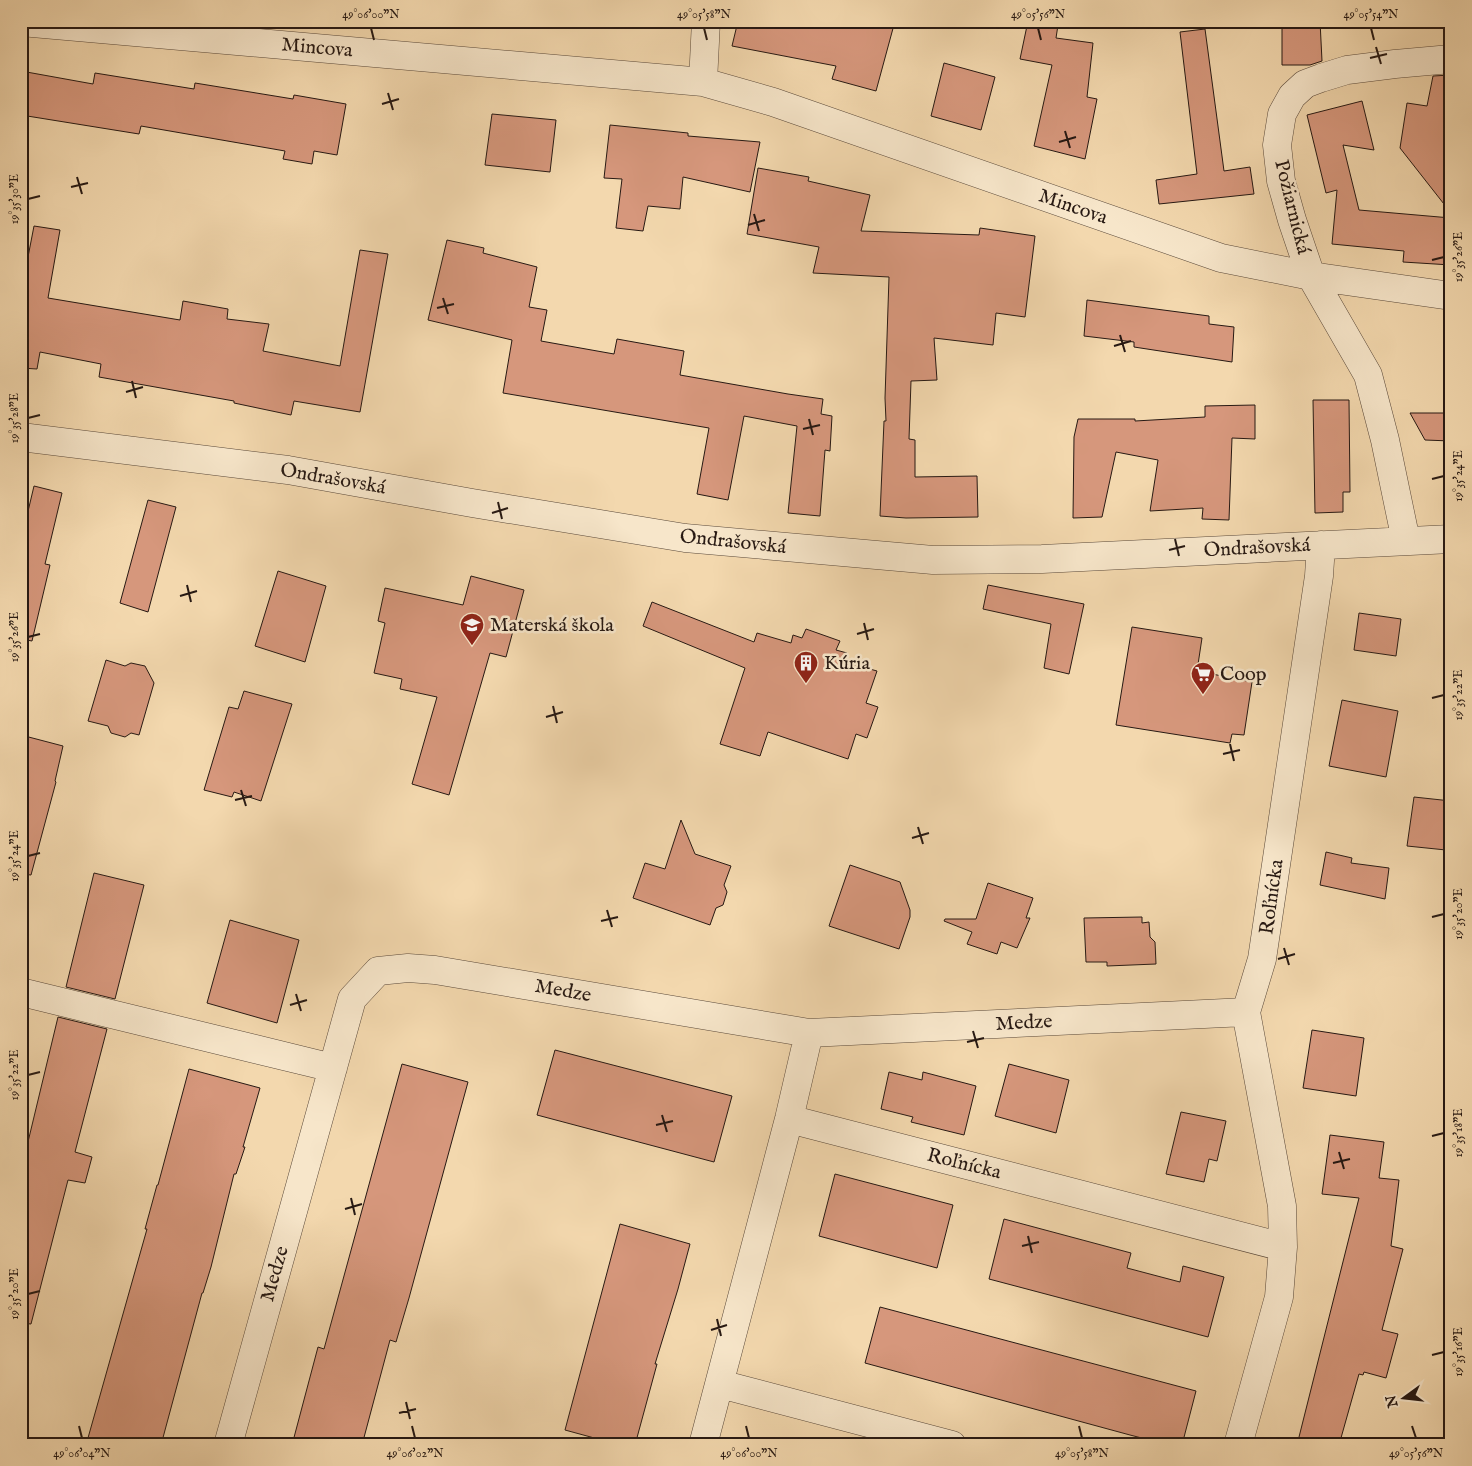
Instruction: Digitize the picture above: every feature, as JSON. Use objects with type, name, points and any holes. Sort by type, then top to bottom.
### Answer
[{"type":"street","points":[[703,82],[706,21]]},
{"type":"street","name":"Mincova","points":[[21,22],[703,82],[773,102],[1221,258],[1311,276],[1451,296]]},
{"type":"street","name":"Požiarnická","points":[[1406,541],[1385,440],[1368,375],[1311,276],[1283,189],[1277,145],[1282,114],[1292,96],[1305,84],[1347,70],[1451,59]]},
{"type":"street","name":"Ondrašovská","points":[[21,437],[288,470],[685,538],[933,560],[1042,559],[1451,539]]},
{"type":"street","name":"Roľnícka","points":[[1238,1445],[1279,1297],[1283,1247],[1282,1206],[1246,1012],[1262,959],[1319,576],[1321,545]]},
{"type":"street","name":"Medze","points":[[228,1445],[352,999],[378,971],[408,968],[435,970],[810,1033],[1246,1012]]},
{"type":"street","points":[[21,992],[332,1068]]},
{"type":"street","points":[[703,1445],[810,1033]]},
{"type":"street","name":"Roľnícka","points":[[789,1119],[1283,1247]]},
{"type":"street","points":[[720,1384],[952,1445]]},
{"type":"building","points":[[738,21],[895,21],[876,91],[832,79],[836,66],[732,46]]},
{"type":"building","points":[[1028,21],[1041,21],[1058,25],[1056,38],[1093,43],[1087,97],[1097,99],[1085,159],[1034,146],[1052,65],[1020,59]]},
{"type":"building","points":[[1282,21],[1320,21],[1322,61],[1310,65],[1282,65]]},
{"type":"building","points":[[1205,29],[1224,171],[1250,167],[1254,194],[1159,204],[1156,180],[1197,174],[1180,32]]},
{"type":"building","points":[[944,63],[995,77],[981,130],[931,116]]},
{"type":"building","points":[[21,71],[93,84],[95,73],[194,89],[195,83],[293,99],[294,95],[346,104],[337,155],[314,151],[312,164],[283,159],[285,151],[141,126],[139,134],[21,115]]},
{"type":"building","points":[[1451,75],[1451,213],[1400,148],[1407,103],[1427,106],[1433,76]]},
{"type":"building","points":[[1362,101],[1374,150],[1343,145],[1359,210],[1451,218],[1451,265],[1403,262],[1404,251],[1332,244],[1337,190],[1326,193],[1307,115]]},
{"type":"building","points":[[492,114],[556,120],[550,172],[485,165]]},
{"type":"building","points":[[610,125],[688,133],[688,136],[760,142],[750,192],[683,177],[680,209],[648,206],[643,231],[616,228],[622,179],[604,178]]},
{"type":"building","points":[[758,168],[809,177],[808,181],[870,195],[861,231],[979,235],[980,228],[1035,236],[1025,317],[996,313],[993,345],[934,338],[937,380],[911,381],[909,439],[915,440],[915,477],[977,476],[978,517],[906,518],[880,516],[884,421],[886,421],[889,277],[813,273],[819,247],[747,234]]},
{"type":"building","points":[[34,226],[60,230],[48,298],[180,320],[183,301],[228,309],[227,319],[269,324],[263,351],[340,366],[360,250],[388,254],[360,412],[294,401],[291,415],[234,403],[234,401],[99,377],[101,364],[40,352],[37,369],[21,368],[21,293]]},
{"type":"building","points":[[447,240],[484,248],[483,253],[537,267],[529,307],[547,310],[541,341],[614,354],[617,339],[684,351],[680,375],[823,399],[821,414],[832,416],[830,451],[825,450],[820,516],[788,513],[797,426],[744,416],[728,500],[697,494],[709,428],[503,393],[512,340],[428,320]]},
{"type":"building","points":[[1087,300],[1209,316],[1209,324],[1234,327],[1232,362],[1134,347],[1134,342],[1084,336]]},
{"type":"building","points":[[1313,400],[1349,400],[1350,492],[1343,492],[1343,512],[1315,513]]},
{"type":"building","points":[[1255,405],[1255,439],[1232,438],[1229,520],[1202,519],[1203,508],[1150,511],[1158,460],[1116,452],[1102,517],[1073,518],[1074,437],[1078,419],[1135,419],[1135,421],[1205,417],[1205,406]]},
{"type":"building","points":[[1410,413],[1451,413],[1451,441],[1425,440]]},
{"type":"building","points":[[34,486],[62,493],[45,564],[50,565],[32,641],[21,639],[21,541]]},
{"type":"building","points":[[148,500],[176,507],[148,612],[120,603]]},
{"type":"building","points":[[278,571],[326,586],[305,662],[255,646]]},
{"type":"building","points":[[471,576],[524,590],[506,657],[490,653],[449,795],[412,784],[437,697],[400,689],[402,679],[374,673],[385,623],[378,621],[385,588],[463,605]]},
{"type":"building","points":[[988,585],[1084,604],[1069,674],[1044,668],[1051,624],[983,609]]},
{"type":"building","name":"Kúria","points":[[652,602],[754,642],[757,633],[791,643],[793,635],[802,638],[806,629],[840,641],[836,650],[847,653],[845,662],[877,671],[866,703],[878,707],[867,738],[856,734],[848,759],[768,732],[760,756],[720,744],[745,668],[643,626]]},
{"type":"building","points":[[1359,613],[1401,619],[1396,656],[1354,650]]},
{"type":"building","points":[[1132,627],[1202,638],[1197,671],[1252,682],[1244,735],[1232,734],[1230,743],[1116,725]]},
{"type":"building","points":[[106,660],[125,666],[131,663],[145,666],[154,683],[139,735],[131,733],[125,737],[111,733],[108,726],[88,721]]},
{"type":"building","points":[[244,691],[292,704],[261,801],[234,792],[232,797],[204,790],[229,707],[238,709]]},
{"type":"building","points":[[1342,700],[1398,711],[1386,777],[1329,766]]},
{"type":"building","points":[[21,735],[63,746],[56,782],[31,875],[21,874]]},
{"type":"building","points":[[1414,797],[1451,801],[1451,817],[1446,850],[1407,846]]},
{"type":"building","points":[[681,820],[695,854],[731,866],[724,885],[727,892],[723,905],[716,908],[710,925],[633,898],[645,863],[665,869]]},
{"type":"building","points":[[1326,852],[1352,858],[1351,863],[1389,868],[1385,899],[1320,885]]},
{"type":"building","points":[[850,865],[900,882],[910,910],[910,917],[899,949],[829,926]]},
{"type":"building","points":[[94,873],[144,885],[115,999],[66,987]]},
{"type":"building","points":[[988,883],[1033,898],[1026,918],[1030,918],[1017,948],[1001,942],[997,954],[967,944],[972,932],[944,921],[945,919],[976,919]]},
{"type":"building","points":[[1142,917],[1142,923],[1149,922],[1150,937],[1155,942],[1156,964],[1107,966],[1107,962],[1086,962],[1084,918]]},
{"type":"building","points":[[230,920],[299,940],[277,1023],[207,1003]]},
{"type":"building","points":[[58,1017],[107,1029],[75,1152],[92,1157],[85,1183],[68,1180],[31,1324],[21,1323],[21,1171]]},
{"type":"building","points":[[1312,1030],[1364,1038],[1356,1096],[1303,1088]]},
{"type":"building","points":[[555,1050],[732,1096],[714,1162],[537,1115]]},
{"type":"building","points":[[402,1064],[468,1082],[409,1298],[396,1342],[390,1340],[362,1445],[292,1445],[318,1347],[324,1349]]},
{"type":"building","points":[[1009,1064],[1069,1080],[1056,1133],[995,1116]]},
{"type":"building","points":[[189,1069],[260,1088],[243,1147],[245,1147],[236,1174],[234,1174],[211,1267],[202,1293],[161,1445],[86,1445],[147,1229],[145,1229]]},
{"type":"building","points":[[889,1072],[922,1080],[923,1072],[976,1086],[964,1135],[911,1122],[913,1117],[881,1109]]},
{"type":"building","points":[[1181,1112],[1226,1121],[1217,1161],[1209,1159],[1204,1182],[1166,1174]]},
{"type":"building","points":[[1330,1135],[1384,1142],[1379,1178],[1399,1180],[1391,1246],[1403,1249],[1382,1330],[1398,1334],[1386,1378],[1364,1372],[1363,1375],[1359,1374],[1339,1445],[1297,1445],[1359,1198],[1322,1194]]},
{"type":"building","points":[[835,1174],[953,1205],[937,1268],[819,1236]]},
{"type":"building","points":[[1004,1219],[1131,1253],[1127,1268],[1180,1282],[1183,1266],[1224,1277],[1208,1337],[989,1279]]},
{"type":"building","points":[[620,1224],[690,1244],[655,1364],[657,1364],[635,1445],[620,1445],[565,1430]]},
{"type":"building","points":[[880,1307],[1196,1391],[1182,1445],[1169,1445],[1130,1435],[865,1363]]},
{"type":"place","name":"Materská škola","points":[[472,646]]},
{"type":"place","name":"Kúria","points":[[806,684]]},
{"type":"place","name":"Coop","points":[[1203,695]]}]
